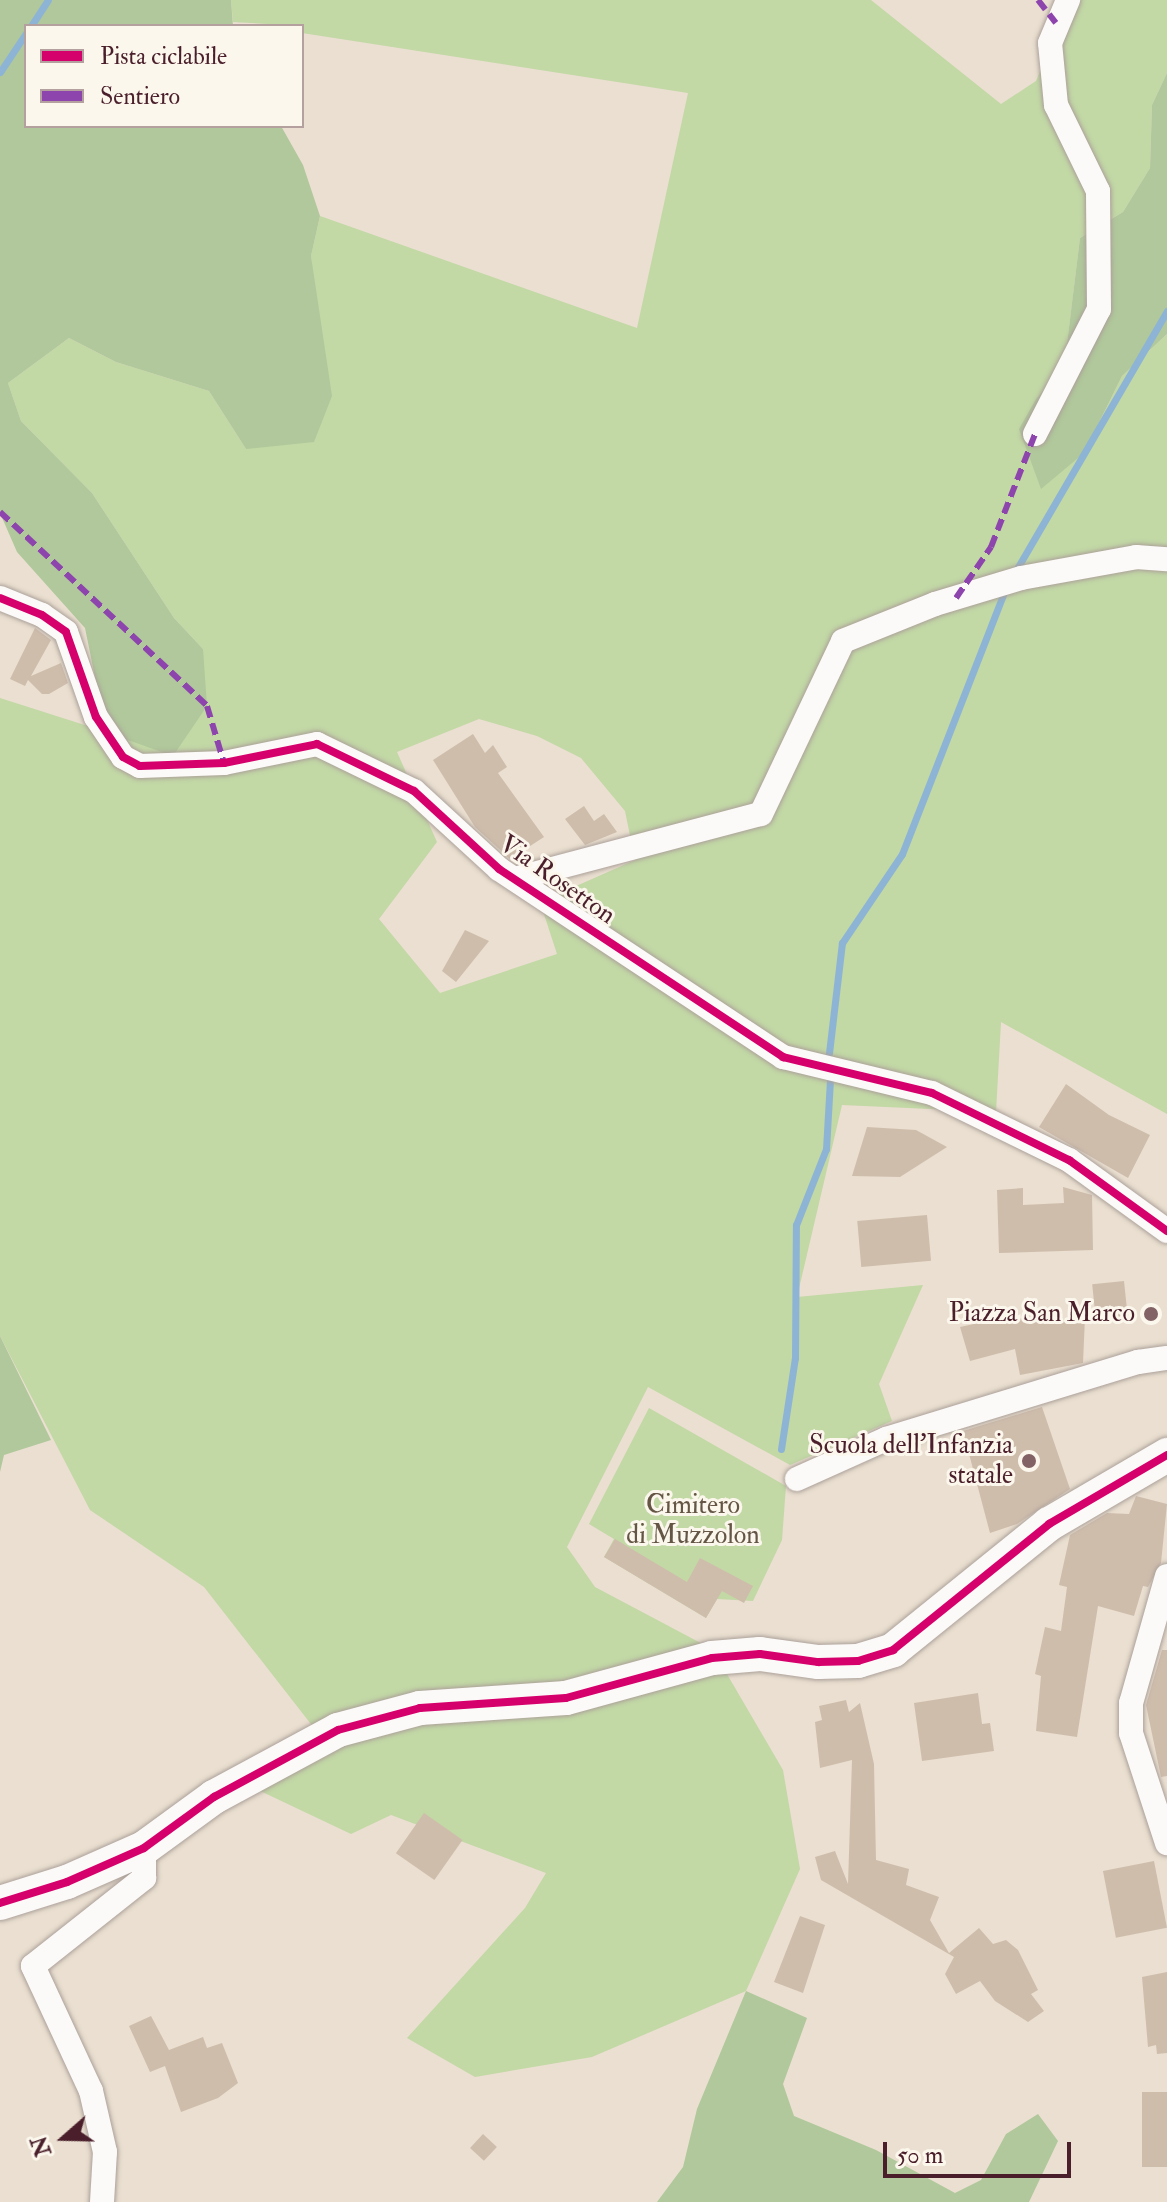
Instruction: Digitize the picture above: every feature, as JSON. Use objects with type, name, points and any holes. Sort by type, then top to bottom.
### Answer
[{"type":"street","points":[[1035,434],[1099,309],[1098,191],[1056,105],[1050,43],[1068,0]]},
{"type":"street","points":[[518,878],[761,814],[843,641],[1021,578],[1136,557],[1167,559]]},
{"type":"street","name":"Via Rosetton","points":[[0,598],[42,615],[66,632],[96,717],[131,761],[140,766],[224,763],[317,744],[414,791],[499,869],[518,878],[783,1057],[932,1093],[1069,1160],[1167,1231]]},
{"type":"street","points":[[797,1479],[886,1439],[1138,1362],[1167,1358]]},
{"type":"street","points":[[0,1903],[67,1882],[144,1848],[277,1760],[338,1730],[420,1708],[566,1698],[712,1658],[760,1654],[818,1662],[858,1661],[893,1650],[1049,1524],[1167,1455]]},
{"type":"street","points":[[1167,1576],[1131,1703],[1131,1733],[1167,1843]]},
{"type":"street","points":[[102,2202],[105,2152],[91,2091],[33,1966],[144,1878],[144,1848]]},
{"type":"green space","points":[[0,0],[231,0],[233,24],[24,24],[24,128],[282,128],[303,165],[320,216],[311,256],[332,396],[314,442],[246,449],[209,391],[116,362],[69,338],[8,383],[21,421],[92,493],[174,618],[203,649],[207,706],[173,756],[94,728],[98,692],[85,628],[17,552],[0,513]]},
{"type":"green space","points":[[231,0],[871,0],[1001,104],[1036,81],[1069,0],[1167,0],[1167,73],[1152,105],[1150,168],[1123,212],[1080,238],[1064,369],[1084,453],[1122,376],[1167,334],[1167,1114],[1001,1022],[996,1112],[842,1105],[797,1297],[923,1285],[879,1384],[892,1421],[790,1465],[648,1387],[567,1547],[595,1587],[712,1649],[588,1682],[314,1728],[204,1587],[90,1510],[0,1336],[0,698],[94,728],[203,649],[174,618],[92,493],[21,421],[8,383],[69,338],[116,362],[209,391],[246,449],[314,295],[311,256],[320,216],[637,328],[688,93],[304,33],[304,24],[233,22]],"holes":[[[479,719],[537,736],[581,758],[625,811],[635,860],[540,902],[557,954],[440,993],[379,919],[437,842],[397,752]]]},
{"type":"green space","points":[[1167,73],[1167,334],[1122,376],[1084,453],[1041,489],[1019,429],[1036,399],[1064,368],[1080,238],[1123,212],[1150,168],[1152,105]]},
{"type":"green space","points":[[0,1336],[51,1440],[4,1455],[0,1472]]},
{"type":"green space","name":"Cimitero di Muzzolon","points":[[649,1408],[786,1486],[782,1540],[753,1601],[717,1599],[706,1618],[604,1557],[614,1539],[589,1524]]},
{"type":"green space","points":[[724,1669],[783,1770],[800,1869],[746,1991],[592,2057],[475,2077],[407,2038],[525,1908],[546,1873],[391,1815],[351,1834],[252,1787],[337,1745],[421,1722]]},
{"type":"green space","points":[[746,1991],[807,2018],[783,2084],[794,2116],[876,2150],[955,2193],[981,2180],[1006,2134],[1038,2114],[1058,2141],[1029,2202],[657,2202],[683,2167],[697,2109]]},
{"type":"building","points":[[35,628],[51,640],[31,676],[61,663],[68,683],[49,694],[42,694],[28,680],[25,686],[10,679]]},
{"type":"building","points":[[473,734],[485,753],[493,745],[507,767],[498,773],[544,837],[510,859],[475,827],[433,760]]},
{"type":"building","points":[[584,806],[594,821],[604,814],[617,832],[585,845],[565,819]]},
{"type":"building","points":[[465,930],[489,941],[456,982],[442,971]]},
{"type":"building","points":[[1066,1084],[1109,1115],[1150,1135],[1128,1178],[1039,1127]]},
{"type":"building","points":[[867,1127],[916,1130],[947,1147],[900,1177],[852,1176]]},
{"type":"building","points":[[1063,1187],[1092,1195],[1093,1250],[999,1253],[997,1190],[1023,1188],[1023,1205],[1064,1203]]},
{"type":"building","points":[[927,1215],[931,1261],[861,1267],[857,1221]]},
{"type":"building","points":[[1124,1281],[1128,1317],[1096,1320],[1092,1284]]},
{"type":"building","points":[[1006,1317],[1049,1321],[1085,1317],[1083,1363],[1020,1375],[1015,1349],[970,1361],[960,1327]]},
{"type":"building","name":"Scuola dell'Infanzia statale","points":[[1042,1407],[1070,1489],[1017,1524],[990,1533],[963,1431]]},
{"type":"building","points":[[1136,1496],[1167,1504],[1161,1563],[1148,1587],[1143,1586],[1134,1616],[1098,1606],[1077,1737],[1036,1731],[1041,1676],[1035,1674],[1045,1627],[1061,1631],[1067,1587],[1059,1585],[1070,1535],[1107,1513],[1129,1514]]},
{"type":"building","points":[[615,1539],[687,1582],[700,1558],[753,1586],[744,1603],[722,1591],[706,1618],[604,1557]]},
{"type":"building","points":[[1162,1650],[1167,1650],[1167,1776],[1161,1777],[1146,1705]]},
{"type":"building","points":[[978,1693],[982,1724],[990,1723],[994,1751],[922,1761],[914,1703]]},
{"type":"building","points":[[846,1700],[849,1712],[860,1703],[874,1764],[876,1860],[909,1869],[906,1885],[939,1897],[930,1920],[949,1953],[979,1928],[993,1944],[1006,1940],[1018,1950],[1038,1990],[1031,1994],[1044,2011],[1028,2022],[995,2001],[980,1981],[956,1994],[945,1974],[954,1957],[821,1880],[815,1857],[835,1851],[848,1884],[852,1760],[820,1768],[815,1722],[822,1720],[819,1706]]},
{"type":"building","points":[[424,1813],[463,1840],[434,1880],[396,1853]]},
{"type":"building","points":[[1154,1861],[1167,1928],[1116,1938],[1103,1871]]},
{"type":"building","points":[[800,1916],[825,1925],[803,1993],[774,1982]]},
{"type":"building","points":[[1167,1972],[1167,2053],[1157,2054],[1156,2045],[1148,2047],[1142,1977]]},
{"type":"building","points":[[151,2016],[169,2050],[203,2037],[207,2048],[222,2043],[238,2083],[218,2098],[181,2112],[165,2066],[150,2072],[129,2026]]},
{"type":"building","points":[[1142,2092],[1167,2092],[1167,2167],[1142,2167]]},
{"type":"building","points":[[483,2134],[497,2147],[484,2161],[470,2148]]},
{"type":"waterway","points":[[32,24],[48,0]]},
{"type":"waterway","points":[[0,72],[24,36]]},
{"type":"waterway","points":[[1015,572],[1167,311]]},
{"type":"waterway","points":[[829,1053],[842,943],[902,854],[1005,590]]},
{"type":"waterway","points":[[781,1449],[795,1358],[796,1225],[826,1149],[830,1079]]},
{"type":"marked path","points":[[1038,0],[1056,23]]},
{"type":"marked path","points":[[956,598],[991,547],[1035,434]]},
{"type":"marked path","points":[[0,512],[207,706],[224,763]]},
{"type":"cycle path","points":[[0,598],[42,615],[66,632],[96,717],[123,757],[140,766],[224,763],[317,744],[414,791],[499,869],[783,1057],[932,1093],[1069,1160],[1167,1231]]},
{"type":"cycle path","points":[[0,1903],[67,1882],[144,1848],[214,1797],[338,1730],[420,1708],[566,1698],[712,1658],[760,1654],[818,1662],[858,1661],[893,1650],[1049,1524],[1167,1455]]},
{"type":"place","name":"Piazza San Marco","points":[[1151,1314]]},
{"type":"place","name":"Scuola dell'Infanzia statale","points":[[1029,1461]]}]
